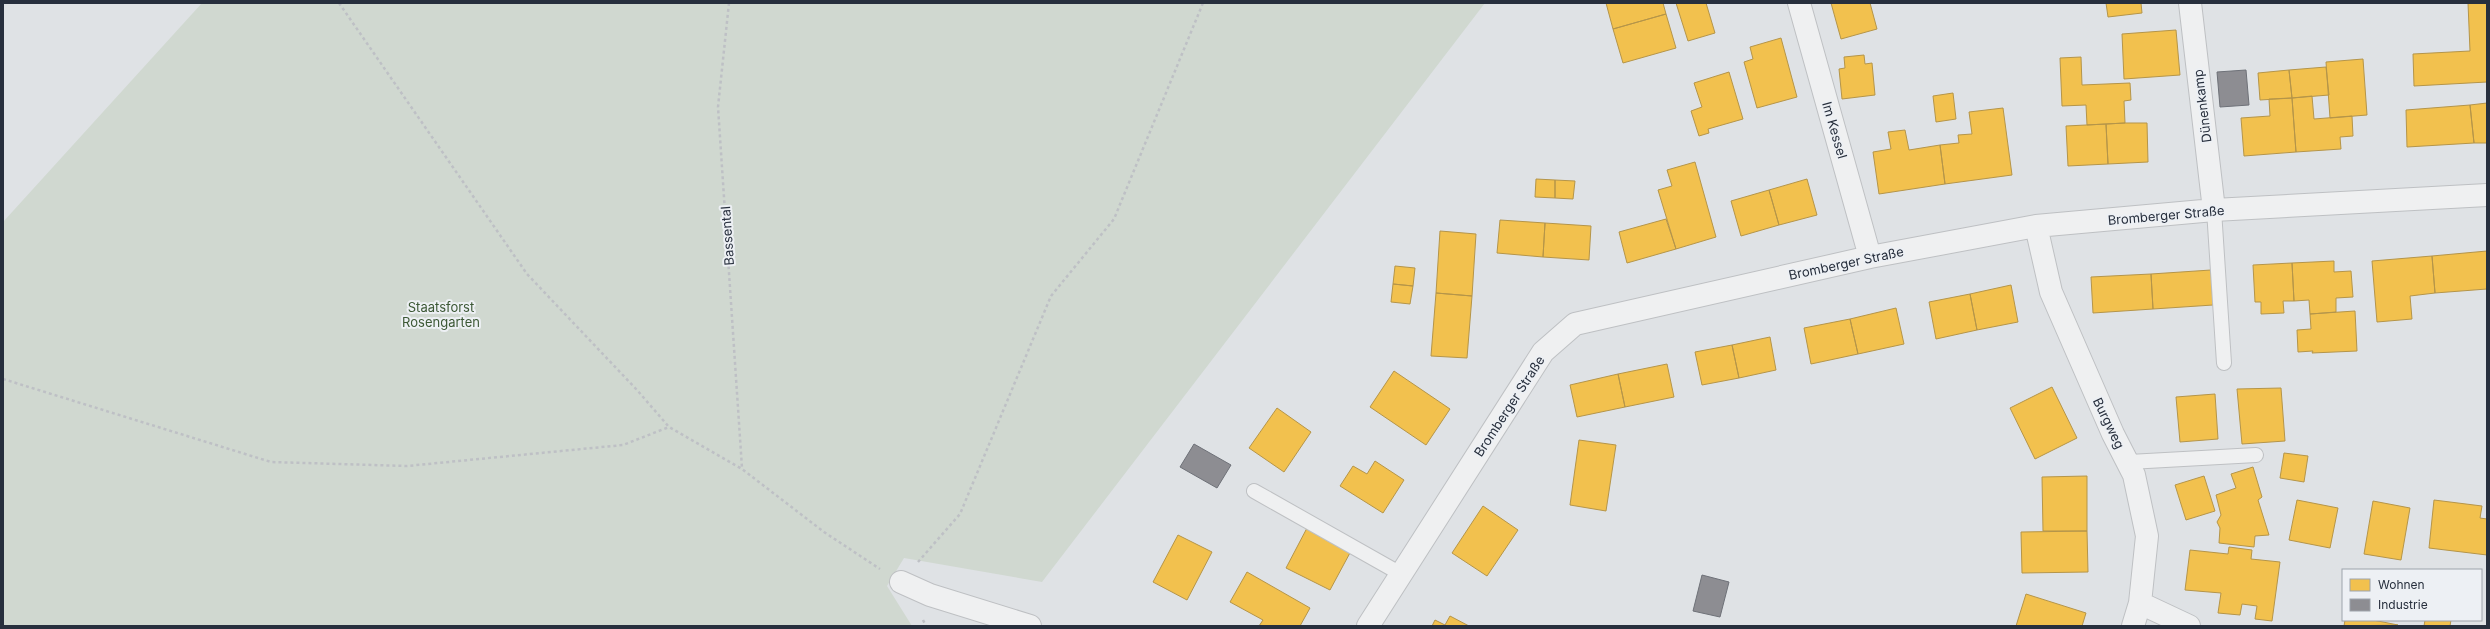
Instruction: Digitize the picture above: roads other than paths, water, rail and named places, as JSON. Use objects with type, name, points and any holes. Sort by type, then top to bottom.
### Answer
[{"type":"street","name":"Im Kessel","points":[[1799,3],[1870,257]]},
{"type":"street","name":"Dünenkamp","points":[[2190,3],[2214,210]]},
{"type":"street","name":"Bromberger Straße","points":[[1368,626],[1543,352],[1576,324],[1870,257],[2036,226],[2214,210],[2487,195]]},
{"type":"street","name":"Burgweg","points":[[2036,226],[2051,292],[2112,434],[2129,462],[2134,475],[2147,536],[2140,603],[2133,626]]},
{"type":"street","points":[[901,582],[930,595],[1030,626]]},
{"type":"street","points":[[2140,603],[2189,626]]},
{"type":"lane","points":[[2214,210],[2224,363]]},
{"type":"lane","points":[[2129,462],[2256,455]]},
{"type":"lane","points":[[1254,491],[1401,574]]},
{"type":"park label","name":"Staatsforst Rosengarten","points":[[441,314]]}]
